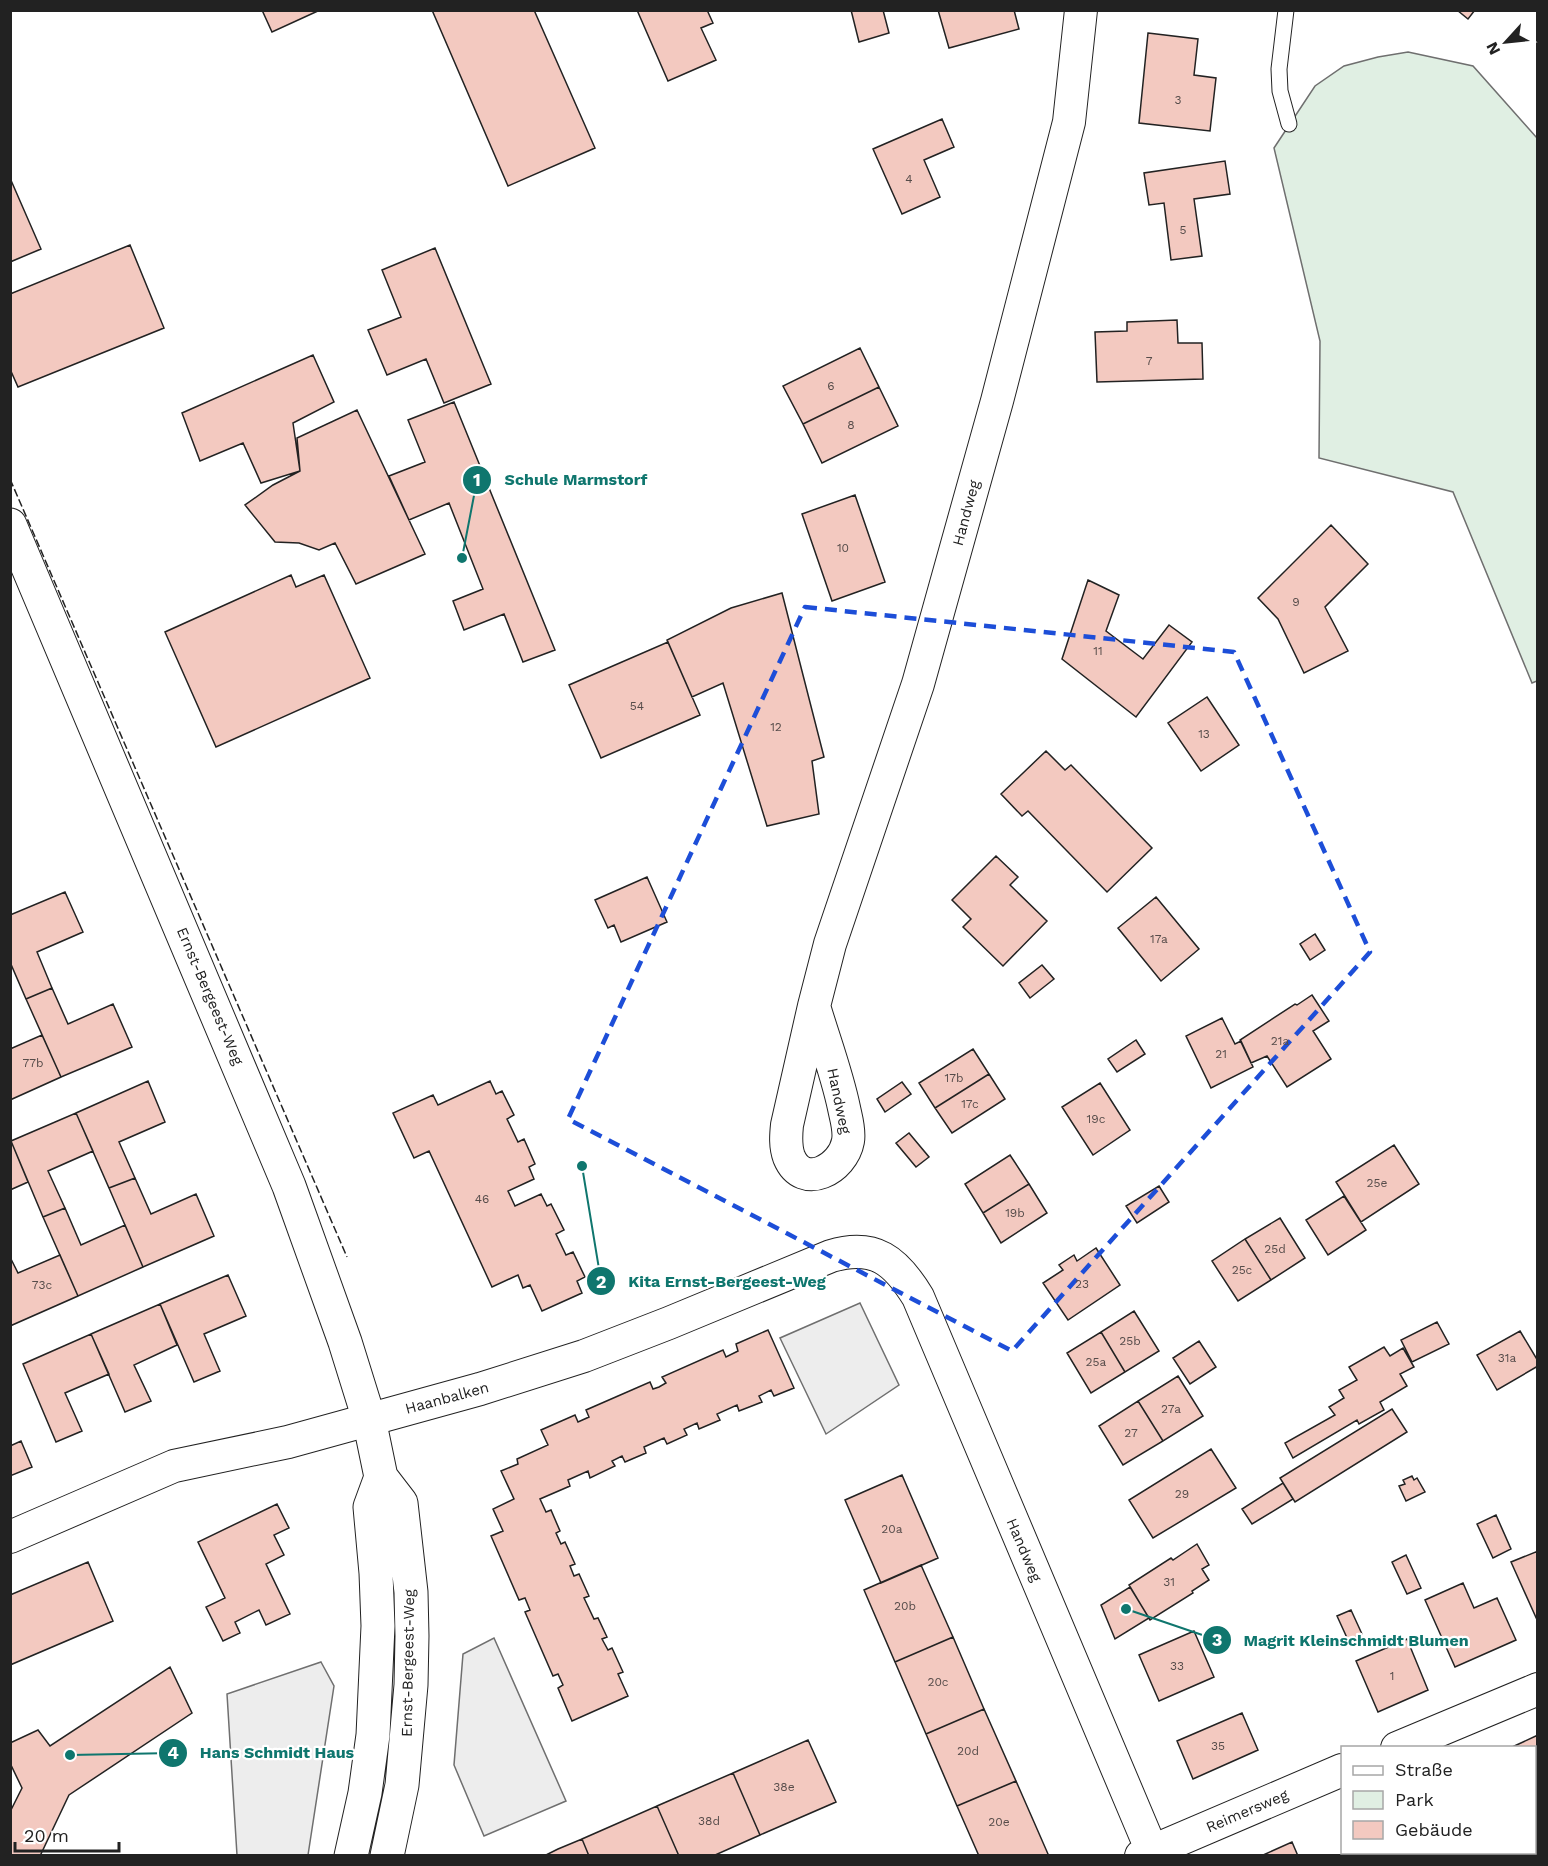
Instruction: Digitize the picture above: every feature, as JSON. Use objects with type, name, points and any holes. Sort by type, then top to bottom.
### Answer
[{"type":"street","name":"Handweg","points":[[814,1006],[830,944],[918,684],[994,412],[1069,122],[1081,10]]},
{"type":"street","name":"Ernst-Bergeest-Weg","points":[[10,525],[289,1186],[345,1342],[369,1419],[381,1477],[401,1503],[410,1583],[412,1636],[407,1739],[402,1785],[387,1856]]},
{"type":"street","name":"Haanbalken","points":[[10,1537],[174,1466],[288,1442],[480,1389],[574,1360],[843,1252],[879,1256]]},
{"type":"street","name":"Handweg","points":[[879,1256],[895,1265],[918,1297],[1148,1854]]},
{"type":"street","name":"Ernst-Bergeest-Weg","points":[[351,1856],[365,1793],[373,1735],[378,1626],[370,1507],[381,1477]]},
{"type":"street","points":[[1402,1746],[1538,1689]]},
{"type":"street","name":"Reimersweg","points":[[1148,1854],[1341,1770]]},
{"type":"lane","points":[[1286,10],[1279,69],[1280,91],[1289,124]]},
{"type":"highlighted area","points":[[805,607],[1234,652],[1370,952],[1012,1351],[568,1119]]},
{"type":"green space","points":[[1408,52],[1473,66],[1537,138],[1537,681],[1532,683],[1453,492],[1319,458],[1320,341],[1274,148],[1315,86],[1344,66]]},
{"type":"shaded area","points":[[860,1303],[899,1385],[826,1434],[780,1338]]},
{"type":"shaded area","points":[[494,1638],[566,1801],[484,1836],[454,1765],[463,1654]]},
{"type":"shaded area","points":[[321,1662],[334,1686],[308,1855],[237,1855],[227,1694]]},
{"type":"building","points":[[262,10],[320,10],[272,32]]},
{"type":"building","points":[[432,10],[534,10],[595,148],[508,186]]},
{"type":"building","points":[[637,10],[707,10],[713,23],[701,28],[716,60],[668,81]]},
{"type":"building","points":[[851,10],[883,10],[889,33],[859,42]]},
{"type":"building","points":[[938,10],[1014,10],[1019,29],[949,48]]},
{"type":"building","points":[[1457,10],[1475,10],[1468,19]]},
{"type":"building","points":[[1148,33],[1198,39],[1194,75],[1216,78],[1210,131],[1139,123]]},
{"type":"building","points":[[942,119],[954,147],[924,160],[940,197],[902,214],[873,149]]},
{"type":"building","points":[[1225,161],[1230,194],[1194,199],[1202,256],[1171,260],[1164,203],[1149,205],[1144,173]]},
{"type":"building","points":[[10,178],[41,249],[10,262]]},
{"type":"building","points":[[130,245],[164,328],[18,387],[10,369],[10,294]]},
{"type":"building","points":[[435,248],[491,384],[444,403],[426,359],[387,375],[368,330],[401,317],[382,270]]},
{"type":"building","points":[[1177,320],[1178,343],[1202,343],[1203,379],[1097,382],[1095,332],[1127,331],[1127,322]]},
{"type":"building","points":[[860,348],[879,387],[803,424],[783,386]]},
{"type":"building","points":[[313,355],[334,402],[293,423],[300,471],[261,483],[243,443],[200,461],[182,413]]},
{"type":"building","points":[[879,387],[898,426],[822,463],[803,424]]},
{"type":"building","points":[[454,402],[555,650],[523,662],[504,614],[464,630],[453,601],[483,589],[449,503],[409,520],[389,476],[425,462],[408,420]]},
{"type":"building","points":[[357,410],[425,554],[356,584],[335,543],[319,550],[299,543],[275,542],[245,505],[273,485],[300,471],[297,438]]},
{"type":"building","points":[[855,495],[885,582],[832,601],[802,514]]},
{"type":"building","points":[[1331,525],[1368,564],[1325,607],[1348,651],[1304,673],[1278,619],[1258,598]]},
{"type":"building","points":[[291,575],[296,587],[324,575],[370,678],[216,747],[165,632]]},
{"type":"building","points":[[1088,580],[1119,595],[1106,631],[1143,659],[1169,625],[1192,642],[1136,717],[1062,659]]},
{"type":"building","points":[[782,593],[824,757],[812,761],[819,814],[767,826],[723,683],[692,697],[667,640],[731,608]]},
{"type":"building","points":[[668,642],[700,715],[601,758],[569,685]]},
{"type":"building","points":[[1207,697],[1239,745],[1201,771],[1168,723]]},
{"type":"building","points":[[1046,751],[1065,770],[1071,765],[1152,848],[1107,892],[1028,811],[1022,816],[1001,794]]},
{"type":"building","points":[[996,856],[1018,877],[1010,885],[1047,921],[1003,966],[963,927],[971,919],[952,900]]},
{"type":"building","points":[[647,877],[667,922],[621,942],[614,925],[608,928],[595,900]]},
{"type":"building","points":[[65,892],[83,932],[37,952],[52,988],[26,999],[10,962],[10,915]]},
{"type":"building","points":[[1156,897],[1199,949],[1161,981],[1118,928]]},
{"type":"building","points":[[1315,934],[1325,950],[1310,960],[1300,944]]},
{"type":"building","points":[[1042,965],[1054,979],[1030,998],[1019,983]]},
{"type":"building","points":[[52,988],[68,1024],[113,1004],[132,1047],[61,1077],[26,999]]},
{"type":"building","points":[[1312,995],[1329,1021],[1313,1031],[1331,1059],[1287,1087],[1267,1056],[1251,1063],[1240,1040]]},
{"type":"building","points":[[1222,1018],[1235,1044],[1241,1041],[1253,1067],[1211,1088],[1186,1036]]},
{"type":"building","points":[[42,1035],[61,1077],[10,1100],[10,1049]]},
{"type":"building","points":[[1136,1040],[1145,1054],[1117,1072],[1108,1059]]},
{"type":"building","points":[[973,1049],[989,1074],[935,1108],[919,1083]]},
{"type":"building","points":[[989,1074],[1005,1099],[952,1133],[935,1108]]},
{"type":"building","points":[[148,1081],[165,1122],[119,1142],[135,1178],[109,1188],[76,1113]]},
{"type":"building","points":[[490,1081],[496,1094],[502,1091],[514,1115],[507,1119],[518,1142],[524,1139],[535,1164],[529,1167],[534,1179],[508,1191],[515,1206],[541,1194],[547,1206],[551,1204],[564,1230],[556,1234],[566,1255],[573,1252],[585,1277],[577,1281],[582,1293],[542,1311],[530,1285],[523,1288],[518,1275],[492,1287],[429,1151],[414,1158],[393,1113],[433,1095],[438,1105]]},
{"type":"building","points":[[902,1082],[911,1094],[885,1112],[877,1099]]},
{"type":"building","points":[[1100,1083],[1130,1130],[1093,1155],[1062,1107]]},
{"type":"building","points":[[76,1113],[93,1151],[48,1171],[65,1208],[43,1217],[11,1141]]},
{"type":"building","points":[[909,1133],[929,1157],[916,1167],[896,1143]]},
{"type":"building","points":[[10,1141],[28,1182],[10,1190]]},
{"type":"building","points":[[1394,1145],[1419,1184],[1361,1222],[1336,1182]]},
{"type":"building","points":[[1010,1155],[1029,1184],[983,1213],[965,1184]]},
{"type":"building","points":[[135,1178],[151,1214],[196,1194],[214,1236],[143,1267],[109,1188]]},
{"type":"building","points":[[1029,1184],[1047,1213],[1001,1243],[983,1213]]},
{"type":"building","points":[[1159,1186],[1169,1202],[1137,1223],[1126,1206]]},
{"type":"building","points":[[1344,1196],[1366,1230],[1328,1255],[1306,1220]]},
{"type":"building","points":[[65,1208],[81,1245],[125,1225],[143,1267],[78,1296],[43,1217]]},
{"type":"building","points":[[1280,1218],[1305,1258],[1271,1280],[1245,1239]]},
{"type":"building","points":[[1245,1239],[1271,1280],[1238,1301],[1212,1261]]},
{"type":"building","points":[[1096,1248],[1120,1285],[1068,1320],[1043,1283],[1063,1270],[1059,1265],[1074,1255],[1077,1261]]},
{"type":"building","points":[[60,1255],[78,1296],[10,1326],[10,1257],[18,1273]]},
{"type":"building","points":[[228,1275],[246,1316],[204,1334],[220,1371],[194,1382],[160,1304]]},
{"type":"building","points":[[160,1304],[177,1345],[134,1365],[151,1401],[125,1412],[91,1334]]},
{"type":"building","points":[[1134,1311],[1159,1351],[1125,1372],[1101,1332]]},
{"type":"building","points":[[1437,1322],[1449,1344],[1412,1362],[1401,1340]]},
{"type":"building","points":[[768,1330],[794,1388],[774,1396],[771,1390],[759,1396],[762,1402],[739,1411],[737,1405],[717,1414],[720,1420],[699,1429],[697,1423],[684,1429],[687,1435],[667,1444],[664,1438],[644,1447],[646,1453],[625,1462],[622,1456],[612,1461],[615,1466],[590,1478],[588,1471],[568,1480],[570,1486],[540,1499],[546,1512],[551,1510],[560,1531],[556,1533],[561,1544],[565,1542],[575,1564],[570,1566],[574,1576],[579,1574],[589,1596],[584,1598],[594,1619],[598,1618],[607,1637],[602,1639],[608,1650],[612,1648],[623,1672],[618,1674],[628,1696],[572,1721],[558,1688],[563,1685],[558,1674],[553,1676],[525,1612],[530,1610],[525,1598],[519,1600],[491,1536],[503,1531],[493,1509],[514,1499],[501,1471],[518,1464],[517,1459],[548,1445],[541,1430],[575,1415],[578,1422],[589,1417],[586,1410],[650,1382],[653,1389],[659,1387],[666,1383],[662,1377],[723,1350],[726,1357],[738,1351],[736,1344]]},
{"type":"building","points":[[1520,1331],[1538,1361],[1538,1366],[1497,1390],[1477,1355]]},
{"type":"building","points":[[1101,1332],[1125,1372],[1091,1393],[1067,1353]]},
{"type":"building","points":[[91,1334],[109,1374],[65,1393],[82,1431],[56,1442],[23,1364]]},
{"type":"building","points":[[1199,1341],[1216,1367],[1190,1384],[1173,1358]]},
{"type":"building","points":[[1384,1347],[1390,1356],[1403,1348],[1414,1367],[1400,1374],[1407,1386],[1380,1402],[1384,1410],[1359,1424],[1357,1420],[1293,1458],[1285,1443],[1335,1415],[1329,1407],[1344,1398],[1339,1390],[1357,1380],[1349,1367]]},
{"type":"building","points":[[1178,1376],[1203,1416],[1163,1441],[1138,1401]]},
{"type":"building","points":[[1138,1401],[1163,1441],[1123,1465],[1099,1426]]},
{"type":"building","points":[[1392,1409],[1407,1432],[1295,1502],[1280,1478]]},
{"type":"building","points":[[21,1441],[32,1467],[10,1476],[10,1446]]},
{"type":"building","points":[[1211,1449],[1236,1488],[1153,1538],[1129,1500]]},
{"type":"building","points":[[902,1475],[938,1558],[881,1583],[845,1500]]},
{"type":"building","points":[[1412,1476],[1414,1480],[1417,1478],[1425,1492],[1406,1501],[1399,1486],[1405,1484],[1403,1480]]},
{"type":"building","points":[[1283,1483],[1293,1499],[1252,1524],[1242,1509]]},
{"type":"building","points":[[277,1504],[289,1528],[274,1535],[284,1555],[266,1564],[290,1614],[266,1625],[259,1610],[235,1622],[240,1633],[223,1641],[206,1607],[225,1598],[198,1542]]},
{"type":"building","points":[[1496,1515],[1511,1549],[1493,1558],[1477,1524]]},
{"type":"building","points":[[1197,1544],[1209,1565],[1202,1569],[1209,1580],[1150,1620],[1129,1585]]},
{"type":"building","points":[[1538,1551],[1538,1622],[1511,1562]]},
{"type":"building","points":[[1406,1555],[1421,1588],[1407,1594],[1392,1562]]},
{"type":"building","points":[[88,1562],[113,1621],[10,1665],[10,1595]]},
{"type":"building","points":[[921,1565],[953,1637],[895,1662],[864,1590]]},
{"type":"building","points":[[1463,1583],[1474,1608],[1497,1598],[1516,1640],[1455,1667],[1425,1600]]},
{"type":"building","points":[[1130,1587],[1149,1618],[1115,1639],[1101,1605]]},
{"type":"building","points":[[1351,1610],[1362,1634],[1348,1640],[1337,1616]]},
{"type":"building","points":[[1194,1631],[1214,1677],[1159,1701],[1139,1655]]},
{"type":"building","points":[[953,1637],[984,1709],[926,1734],[895,1662]]},
{"type":"building","points":[[1407,1639],[1428,1690],[1378,1712],[1356,1661]]},
{"type":"building","points":[[170,1667],[192,1713],[69,1795],[40,1856],[10,1856],[10,1812],[22,1788],[10,1763],[10,1743],[38,1730],[50,1746]]},
{"type":"building","points":[[984,1709],[1016,1781],[957,1806],[926,1734]]},
{"type":"building","points":[[1242,1713],[1258,1750],[1193,1779],[1177,1741]]},
{"type":"building","points":[[1538,1735],[1538,1826],[1536,1826],[1536,1746],[1514,1746]]},
{"type":"building","points":[[808,1740],[836,1802],[760,1835],[733,1773]]},
{"type":"building","points":[[733,1773],[760,1835],[713,1856],[679,1856],[657,1806]]},
{"type":"building","points":[[1016,1781],[1048,1854],[1043,1856],[979,1856],[957,1806]]},
{"type":"building","points":[[657,1806],[679,1856],[589,1856],[582,1839]]},
{"type":"building","points":[[582,1839],[589,1856],[544,1856],[558,1849]]},
{"type":"building","points":[[1292,1842],[1298,1856],[1261,1856]]},
{"type":"fence","points":[[10,479],[347,1257]]},
{"type":"place","name":"Schule Marmstorf","points":[[462,558]]},
{"type":"place","name":"Kita Ernst-Bergeest-Weg","points":[[582,1166]]},
{"type":"place","name":"Magrit Kleinschmidt Blumen","points":[[1126,1609]]},
{"type":"place","name":"Hans Schmidt Haus","points":[[70,1755]]}]
